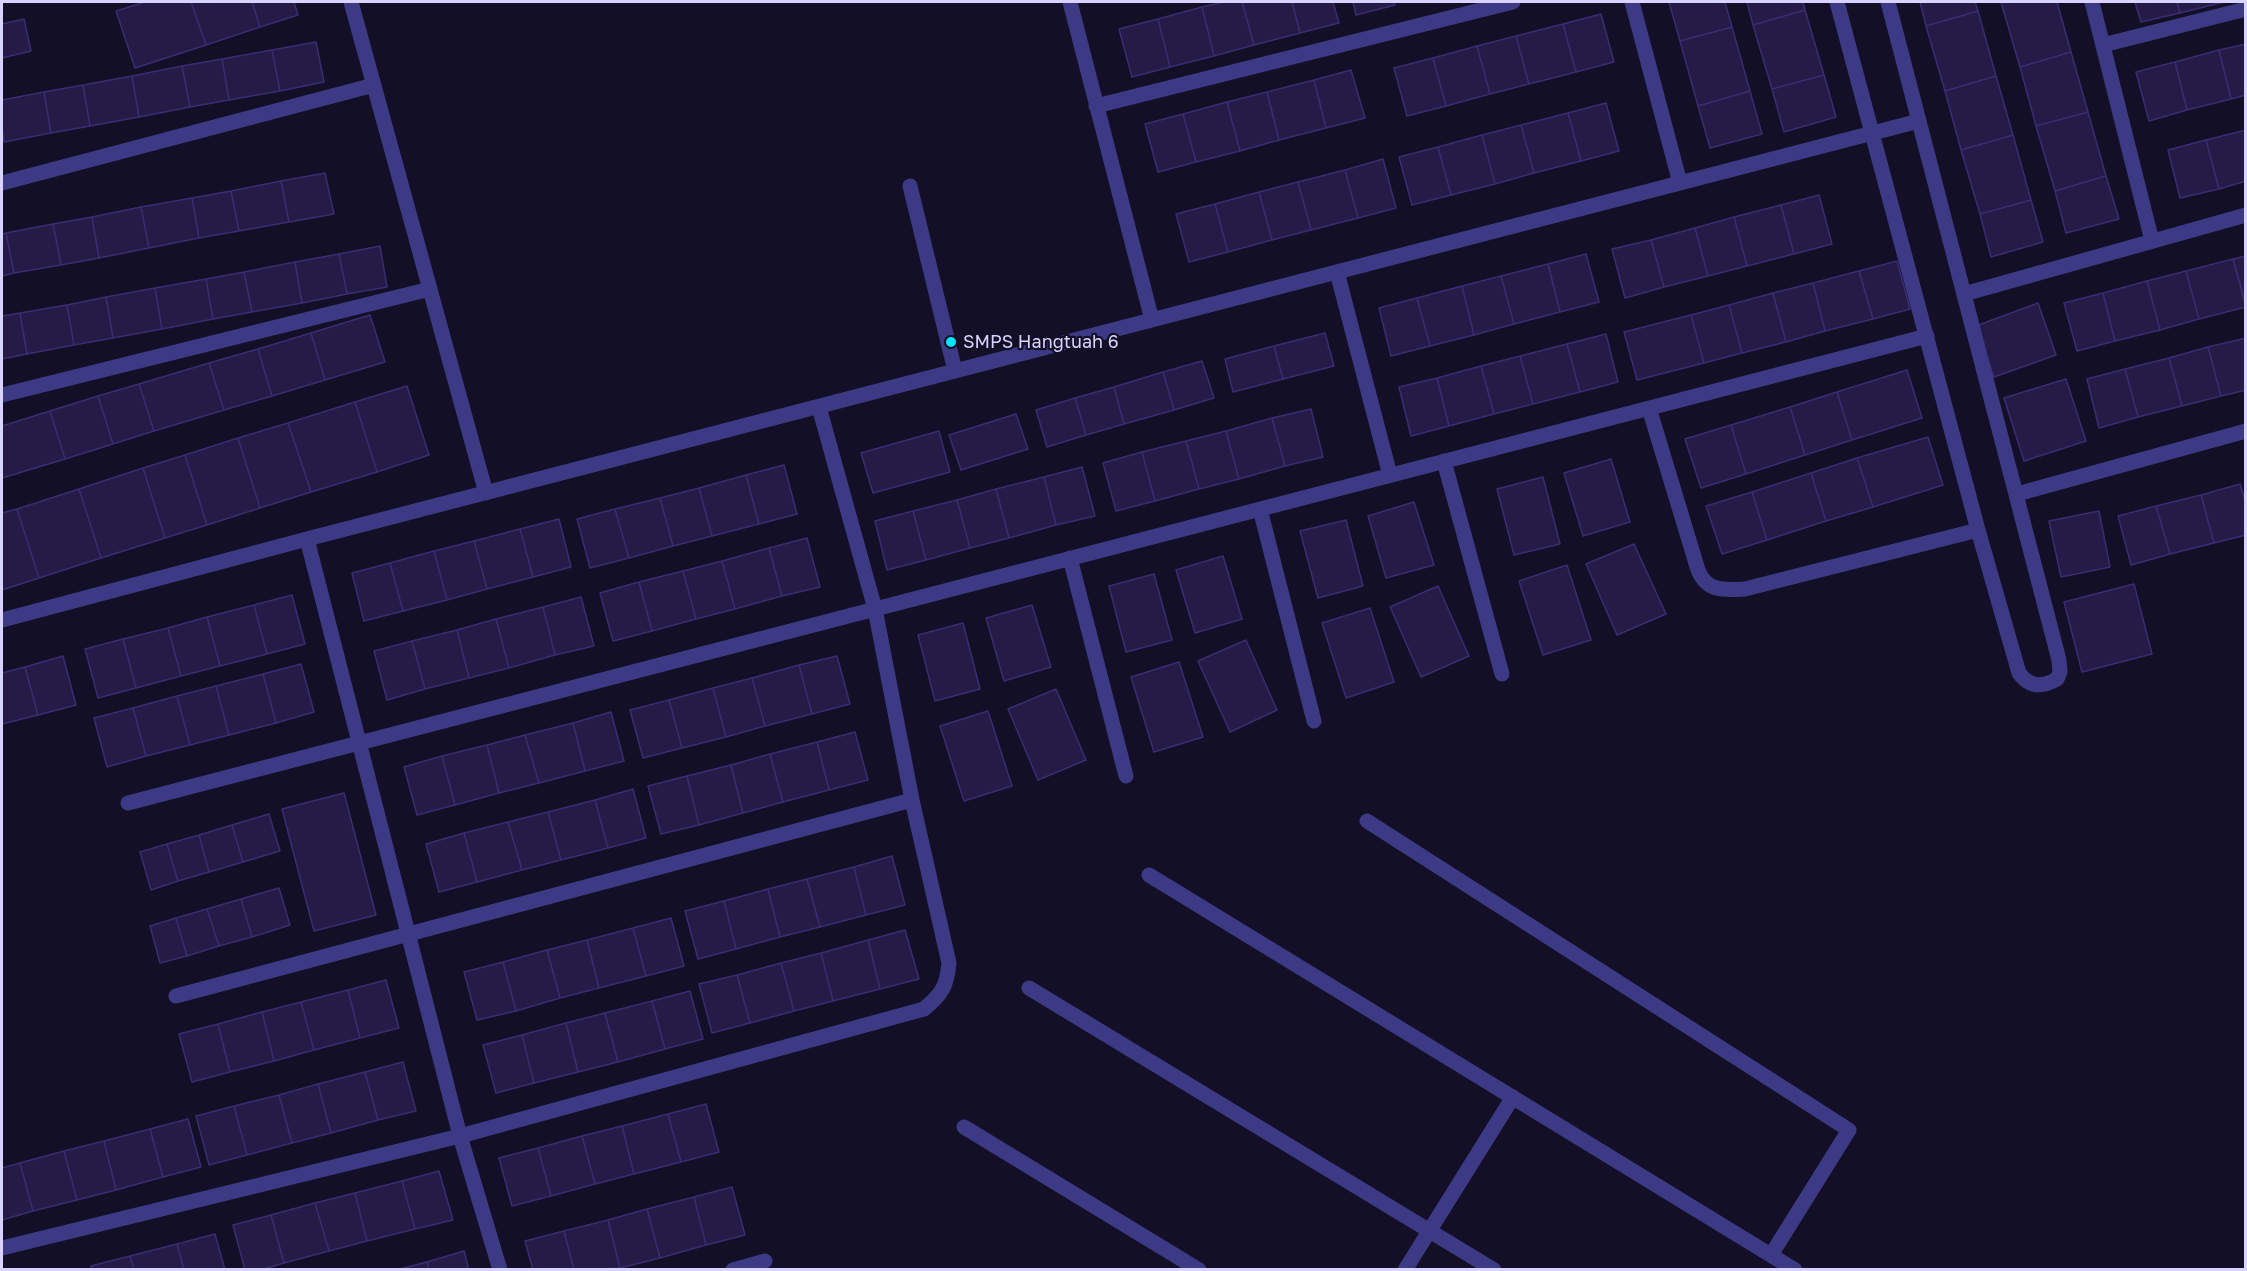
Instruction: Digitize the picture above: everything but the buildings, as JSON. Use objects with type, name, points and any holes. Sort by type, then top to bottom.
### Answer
[{"type":"street","points":[[351,2],[486,493]]},
{"type":"street","points":[[1070,2],[1152,320]]},
{"type":"street","points":[[1096,106],[1513,2]]},
{"type":"street","points":[[1632,2],[1680,183]]},
{"type":"street","points":[[1837,2],[1978,530],[2019,673],[2024,680],[2045,686],[2057,679],[2060,672],[2059,660],[1888,2]]},
{"type":"street","points":[[2092,2],[2152,241]]},
{"type":"street","points":[[2103,45],[2246,9]]},
{"type":"street","points":[[2,183],[374,85]]},
{"type":"street","points":[[2,620],[1919,121]]},
{"type":"street","points":[[910,186],[955,371]]},
{"type":"street","points":[[1964,294],[2246,215]]},
{"type":"street","points":[[1337,272],[1390,475]]},
{"type":"street","points":[[2,395],[430,289]]},
{"type":"street","points":[[128,803],[1927,336]]},
{"type":"street","points":[[2,1248],[460,1136],[924,1009],[940,996],[948,978],[949,963],[912,800],[875,609],[819,407]]},
{"type":"street","points":[[1649,408],[1698,570],[1708,585],[1715,590],[1744,590],[1978,530]]},
{"type":"street","points":[[2017,494],[2246,431]]},
{"type":"street","points":[[1444,461],[1502,674]]},
{"type":"street","points":[[1260,509],[1314,721]]},
{"type":"street","points":[[307,539],[460,1136],[500,1269]]},
{"type":"street","points":[[1070,558],[1126,776]]},
{"type":"street","points":[[176,996],[912,800]]},
{"type":"street","points":[[1367,821],[1849,1130],[1771,1255]]},
{"type":"street","points":[[1149,876],[1795,1269]]},
{"type":"street","points":[[1029,988],[1494,1269]]},
{"type":"street","points":[[1405,1269],[1513,1097]]},
{"type":"street","points":[[964,1127],[1198,1269]]},
{"type":"street","points":[[733,1269],[765,1261]]},
{"type":"place","name":"SMPS Hangtuah 6","points":[[951,342]]}]
